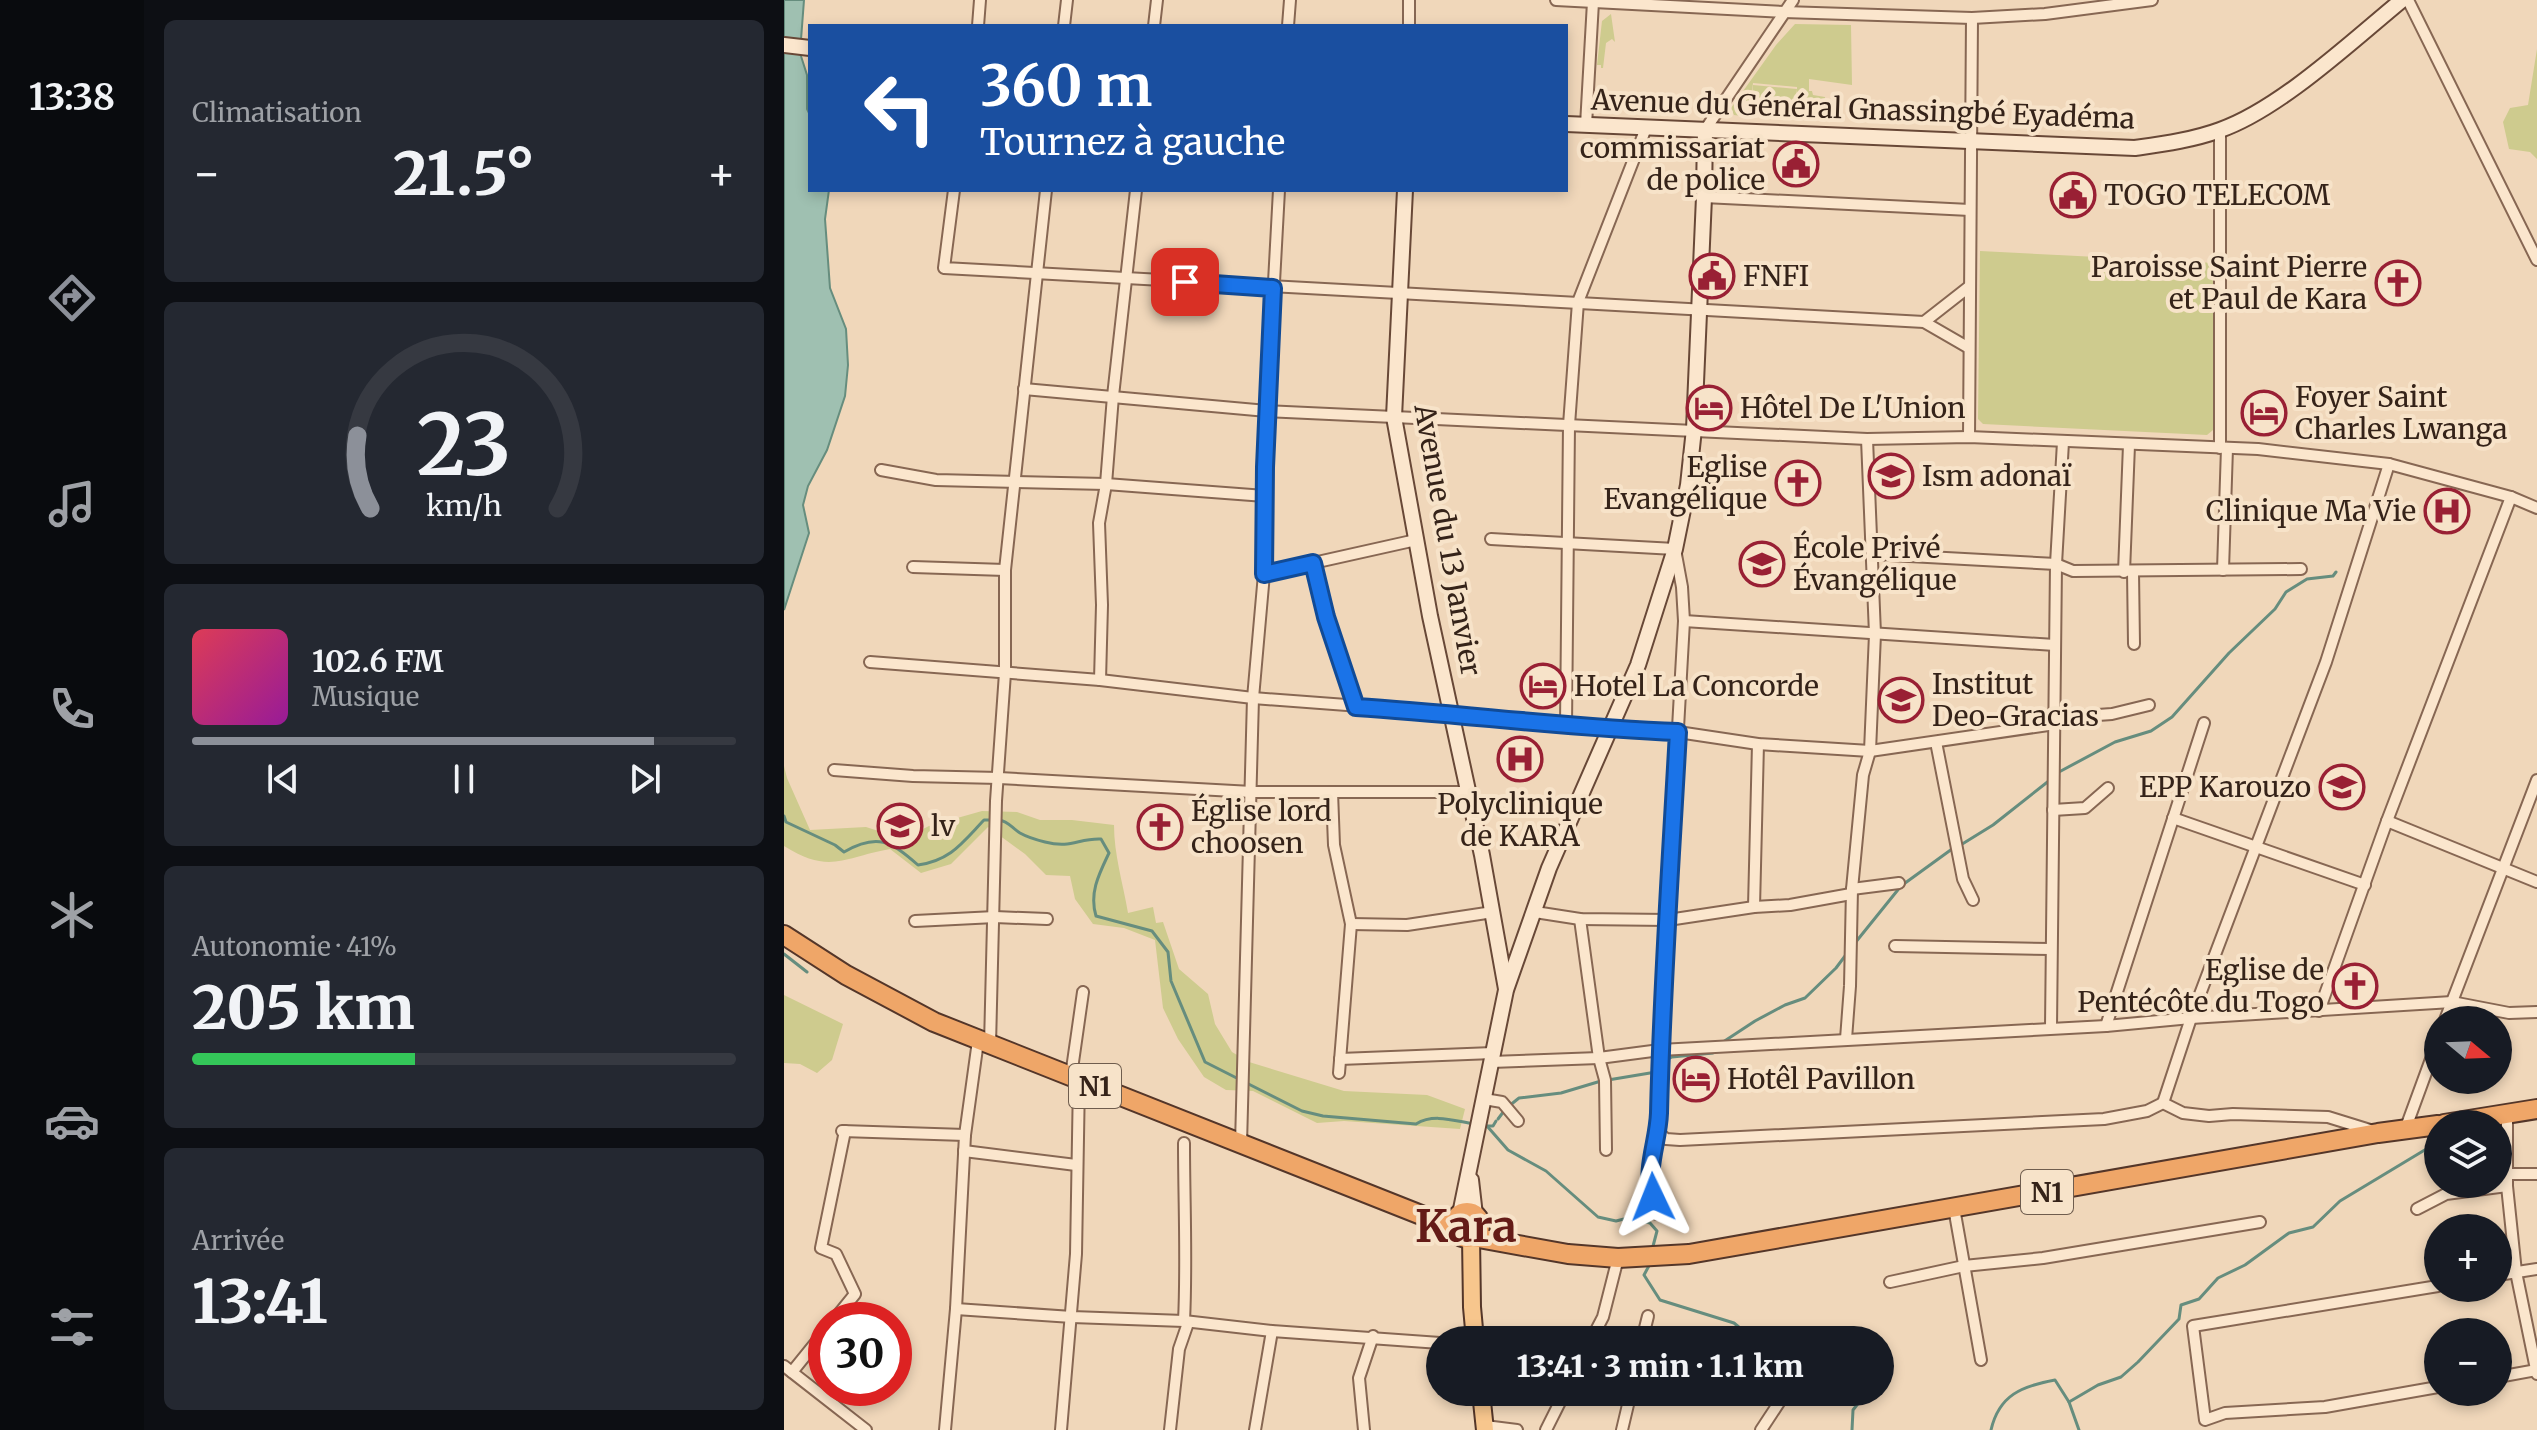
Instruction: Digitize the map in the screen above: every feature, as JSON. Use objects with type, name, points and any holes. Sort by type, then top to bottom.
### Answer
[{"type":"highway","name":"N1","points":[[784,935],[896,1003],[984,1043],[1417,1213],[1529,1248],[1618,1258],[1713,1251],[2424,1127]]},
{"type":"highway","points":[[2512,1113],[2537,1109]]},
{"type":"main road","name":"Avenue du Général Gnassingbé Eyadéma","points":[[1568,124],[2135,148],[2220,130],[2255,113],[2402,0]]},
{"type":"main road","points":[[784,45],[808,48]]},
{"type":"main road","points":[[1474,1326],[1466,1226],[1469,1172],[1506,990],[1549,868],[1638,665],[1675,549],[1688,485],[1694,429],[1705,130]]},
{"type":"main road","name":"Avenue du 13 Janvier","points":[[1405,192],[1394,417],[1430,616],[1453,713],[1506,990]]},
{"type":"main road","points":[[1483,1406],[1485,1428]]},
{"type":"street","points":[[978,24],[980,0]]},
{"type":"street","points":[[1064,24],[1067,0]]},
{"type":"street","points":[[1154,24],[1157,0]]},
{"type":"street","points":[[1288,24],[1290,0]]},
{"type":"street","points":[[1409,0],[1409,24]]},
{"type":"street","points":[[1556,0],[1714,4],[1784,12],[1972,18],[2045,14],[2152,0]]},
{"type":"street","points":[[1705,130],[1793,0]]},
{"type":"street","points":[[2408,0],[2537,260]]},
{"type":"street","points":[[1586,125],[1593,2]]},
{"type":"street","points":[[1969,437],[1972,18]]},
{"type":"street","points":[[1566,725],[1569,425],[1578,302],[1646,128]]},
{"type":"street","points":[[2220,130],[2223,570]]},
{"type":"street","points":[[954,192],[944,268],[1924,322],[1969,348]]},
{"type":"street","points":[[945,1430],[956,1309],[965,1135],[984,1043],[995,917],[996,801],[1005,673],[1005,570],[1046,192]]},
{"type":"street","points":[[1100,680],[1102,605],[1099,523],[1106,484],[1136,192]]},
{"type":"street","points":[[1241,1144],[1253,698],[1264,574],[1267,411],[1279,192]]},
{"type":"street","points":[[1704,197],[1970,210]]},
{"type":"street","points":[[1924,322],[1970,286]]},
{"type":"street","points":[[1024,389],[1267,411],[1867,439],[1969,437],[2336,456],[2389,464],[2511,497],[2537,508]]},
{"type":"street","points":[[1846,1039],[1852,891],[1863,775],[1870,751],[1875,634],[1867,439]]},
{"type":"street","points":[[2051,1027],[2056,564],[2063,442]]},
{"type":"street","points":[[2129,445],[2128,572],[2134,644]]},
{"type":"street","points":[[1658,1132],[1666,1139],[1680,1140],[2104,1119],[2147,1111],[2163,1103],[2191,1018],[2326,662],[2389,464]]},
{"type":"street","points":[[881,470],[936,480],[1106,484],[1265,496]]},
{"type":"street","points":[[2319,1011],[2387,821],[2511,497]]},
{"type":"street","points":[[1491,539],[1675,549],[1684,621],[1658,1132],[1649,1180],[1657,1214]]},
{"type":"street","points":[[1264,574],[1416,540]]},
{"type":"street","points":[[1872,554],[2056,564],[2073,571],[2301,569]]},
{"type":"street","points":[[1313,563],[1326,617],[1356,707]]},
{"type":"street","points":[[913,567],[1005,570]]},
{"type":"street","points":[[1684,621],[2055,645]]},
{"type":"street","points":[[870,662],[1100,680],[1253,698],[1453,713],[1611,730],[1678,732],[1758,744],[1870,751],[2112,714],[2149,705]]},
{"type":"street","points":[[2106,1026],[2204,723]]},
{"type":"street","points":[[1936,742],[1963,879],[1973,900]]},
{"type":"street","points":[[1754,907],[1758,744]]},
{"type":"street","points":[[834,770],[1252,792],[1469,792]]},
{"type":"street","points":[[2450,1006],[2537,780]]},
{"type":"street","points":[[2053,810],[2085,808],[2108,788]]},
{"type":"street","points":[[1332,792],[1334,845],[1351,924],[1339,1073]]},
{"type":"street","points":[[2173,818],[2365,885]]},
{"type":"street","points":[[2387,821],[2537,882]]},
{"type":"street","points":[[1535,912],[1580,919],[1668,920],[1754,907],[1790,905],[1899,883]]},
{"type":"street","points":[[1351,924],[1407,925],[1493,912]]},
{"type":"street","points":[[915,921],[995,917],[1047,919]]},
{"type":"street","points":[[1580,919],[1599,1058],[1605,1080],[1606,1150]]},
{"type":"street","points":[[1895,946],[2051,949]]},
{"type":"street","points":[[1061,1430],[1076,1254],[1075,1078],[1083,992]]},
{"type":"street","points":[[1340,1059],[1599,1058],[1660,1050],[2106,1026],[2452,1002],[2509,1013],[2537,1012]]},
{"type":"street","points":[[2405,1130],[2424,1078]]},
{"type":"street","points":[[1484,1099],[1502,1102],[1518,1121]]},
{"type":"street","points":[[2163,1103],[2183,1113],[2209,1116],[2328,1117],[2378,1133]]},
{"type":"street","points":[[849,1302],[855,1294],[836,1254],[821,1248],[844,1131],[965,1135]]},
{"type":"street","points":[[1170,1430],[1179,1349],[1186,1322],[1184,1143]]},
{"type":"street","points":[[964,1151],[1076,1165]]},
{"type":"street","points":[[2512,1174],[2537,1174]]},
{"type":"street","points":[[2417,1209],[2438,1198]]},
{"type":"street","points":[[2508,1198],[2516,1272],[2537,1371],[2512,1375]]},
{"type":"street","points":[[1954,1208],[1981,1360]]},
{"type":"street","points":[[1890,1282],[1964,1266],[2043,1258],[2260,1222]]},
{"type":"street","points":[[1598,1326],[1618,1258]]},
{"type":"street","points":[[2512,1273],[2537,1269]]},
{"type":"street","points":[[2424,1288],[2193,1326],[2205,1420],[2225,1413],[2325,1407],[2424,1389]]},
{"type":"street","points":[[956,1309],[1186,1322],[1426,1342]]},
{"type":"street","points":[[1646,1326],[1648,1316]]},
{"type":"street","points":[[1255,1430],[1272,1331]]},
{"type":"street","points":[[1364,1430],[1359,1378],[1373,1336]]},
{"type":"street","points":[[808,1348],[788,1369],[866,1430]]},
{"type":"street","points":[[1546,1430],[1558,1406]]},
{"type":"street","points":[[1622,1430],[1628,1406]]},
{"type":"street","points":[[1761,1430],[1777,1406]]},
{"type":"street","points":[[1485,1428],[1517,1430]]},
{"type":"shaded area","points":[[784,0],[804,0],[800,53],[807,75],[808,192],[829,192],[825,219],[830,288],[846,329],[848,365],[845,396],[827,450],[808,486],[803,505],[809,533],[784,610]]},
{"type":"shaded area","points":[[1611,14],[1615,42],[1612,39],[1606,43],[1601,68],[1597,65],[1602,21]]},
{"type":"shaded area","points":[[1795,24],[1851,25],[1852,85],[1809,79],[1809,91],[1825,97],[1825,103],[1831,104],[1830,109],[1797,106],[1797,87],[1753,83],[1749,117],[1734,115],[1731,108]]},
{"type":"shaded area","points":[[2537,49],[2537,159],[2530,152],[2509,149],[2503,122],[2510,108],[2528,105]]},
{"type":"shaded area","points":[[1753,85],[1797,89],[1794,114],[1751,110]]},
{"type":"shaded area","points":[[1980,251],[2214,263],[2213,430],[2207,435],[1983,424],[1978,419]]},
{"type":"shaded area","points":[[784,766],[810,830],[866,827],[903,839],[929,826],[982,811],[1017,812],[1040,820],[1114,825],[1128,913],[1153,907],[1156,923],[1163,922],[1179,969],[1208,994],[1215,1024],[1232,1052],[1249,1062],[1344,1091],[1427,1095],[1465,1109],[1460,1129],[1344,1121],[1317,1123],[1253,1091],[1226,1090],[1204,1077],[1178,1039],[1163,1008],[1155,940],[1124,928],[1093,924],[1075,899],[1070,876],[1046,875],[1025,854],[988,827],[951,864],[921,873],[890,849],[826,862],[800,855],[784,846]]},
{"type":"shaded area","points":[[784,995],[843,1024],[832,1060],[817,1073],[800,1064],[784,1063]]},
{"type":"waterway","points":[[2059,772],[2115,742],[2151,731],[2172,717],[2229,653],[2275,609],[2286,592],[2307,579],[2333,576],[2336,572]]},
{"type":"waterway","points":[[1959,846],[1993,825],[2050,780]]},
{"type":"waterway","points":[[784,816],[786,822],[844,852],[866,843],[883,842],[900,850],[918,865],[948,855],[984,820],[991,820]]},
{"type":"waterway","points":[[999,820],[1026,836],[1054,844],[1101,839],[1109,853],[1094,891],[1096,916],[1152,931],[1168,952],[1171,981],[1205,1062],[1302,1111],[1323,1116],[1416,1124],[1430,1119],[1445,1119],[1475,1124]]},
{"type":"waterway","points":[[1855,943],[1901,886],[1952,849]]},
{"type":"waterway","points":[[1720,1044],[1755,1021],[1805,998],[1848,952]]},
{"type":"waterway","points":[[784,954],[807,972]]},
{"type":"waterway","points":[[1664,1071],[1668,1059],[1672,1057],[1713,1053],[1716,1050]]},
{"type":"waterway","points":[[1608,1080],[1656,1072]]},
{"type":"waterway","points":[[1509,1106],[1519,1098],[1561,1093],[1601,1081]]},
{"type":"waterway","points":[[1498,1119],[1504,1111]]},
{"type":"waterway","points":[[1487,1126],[1493,1126],[1496,1121]]},
{"type":"waterway","points":[[1483,1126],[1487,1126],[1508,1150],[1546,1171],[1598,1217],[1650,1223],[1657,1231],[1652,1250]]},
{"type":"waterway","points":[[2069,1402],[2098,1385],[2121,1377],[2179,1319],[2181,1305],[2199,1299],[2218,1278],[2245,1265],[2289,1233],[2313,1227],[2340,1201],[2424,1150]]},
{"type":"waterway","points":[[1651,1262],[1644,1275],[1660,1300],[1738,1326]]},
{"type":"waterway","points":[[1991,1430],[2006,1400],[2022,1389],[2055,1380],[2069,1402],[2079,1430]]},
{"type":"waterway","points":[[1852,1430],[1856,1406]]},
{"type":"place","name":"commissariat de police","points":[[1796,164]]},
{"type":"place","name":"TOGO TELECOM","points":[[2073,195]]},
{"type":"place","name":"FNFI","points":[[1712,276]]},
{"type":"place","name":"Paroisse Saint Pierre et Paul de Kara","points":[[2398,283]]},
{"type":"place","name":"Hôtel De L'Union","points":[[1709,408]]},
{"type":"place","name":"Foyer Saint Charles Lwanga","points":[[2264,413]]},
{"type":"place","name":"Ism adonaï","points":[[1891,476]]},
{"type":"place","name":"Eglise Evangélique","points":[[1798,483]]},
{"type":"place","name":"Clinique Ma Vie","points":[[2447,511]]},
{"type":"place","name":"École Privé Évangélique","points":[[1762,564]]},
{"type":"place","name":"Hotel La Concorde","points":[[1543,686]]},
{"type":"place","name":"Institut Deo-Gracias","points":[[1901,700]]},
{"type":"place","name":"Polyclinique de KARA","points":[[1520,759]]},
{"type":"place","name":"EPP Karouzo","points":[[2342,787]]},
{"type":"place","name":"lv","points":[[900,826]]},
{"type":"place","name":"Église lord choosen","points":[[1160,827]]},
{"type":"place","name":"Eglise de Pentécôte du Togo","points":[[2355,986]]},
{"type":"place","name":"Hotêl Pavillon","points":[[1696,1079]]},
{"type":"district","name":"Kara","points":[[1466,1226]]},
{"type":"route","points":[[1185,282],[1273,288],[1264,574],[1313,563],[1326,617],[1356,707],[1453,713],[1611,730],[1678,732],[1658,1132],[1649,1180],[1653,1197]]}]
